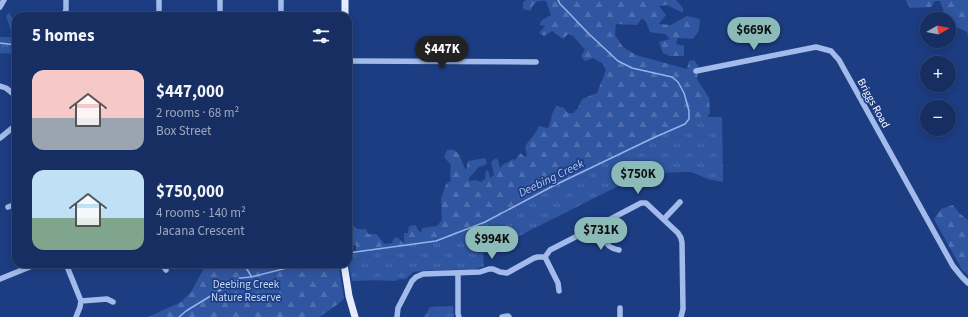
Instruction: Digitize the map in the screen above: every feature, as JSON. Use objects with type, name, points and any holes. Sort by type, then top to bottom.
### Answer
[{"type":"main road","points":[[345,0],[345,12]]},
{"type":"main road","points":[[345,268],[349,296],[355,317]]},
{"type":"street","points":[[0,7],[4,0]]},
{"type":"street","points":[[65,12],[66,0]]},
{"type":"street","points":[[159,0],[159,12]]},
{"type":"street","points":[[220,0],[220,12]]},
{"type":"street","points":[[281,0],[281,12]]},
{"type":"street","name":"Briggs Road","points":[[696,71],[816,47],[831,51],[839,60],[953,266],[968,283]]},
{"type":"street","points":[[352,61],[536,62]]},
{"type":"street","points":[[0,86],[12,92]]},
{"type":"street","points":[[0,138],[12,128]]},
{"type":"street","points":[[664,219],[680,202]]},
{"type":"street","points":[[598,230],[603,223],[641,203],[646,203],[678,233],[681,238],[683,309],[681,317]]},
{"type":"street","points":[[8,207],[12,206]]},
{"type":"street","points":[[545,258],[550,250],[591,229],[598,230],[606,244],[611,248],[619,250]]},
{"type":"street","points":[[397,317],[398,308],[412,281],[422,274],[458,274],[480,272],[489,269],[507,273],[538,256],[545,258],[558,283],[559,291]]},
{"type":"street","points":[[0,279],[28,268]]},
{"type":"street","points":[[68,268],[81,301],[76,317]]},
{"type":"street","points":[[458,274],[459,317]]},
{"type":"street","points":[[81,301],[107,299],[113,302]]},
{"type":"street","points":[[620,308],[620,317]]},
{"type":"street","points":[[502,317],[509,317]]},
{"type":"green space","points":[[527,0],[676,0],[683,8],[683,13],[667,5],[659,6],[666,15],[659,24],[671,25],[687,16],[700,19],[699,30],[693,39],[678,38],[676,44],[684,46],[684,56],[670,56],[663,53],[659,42],[670,39],[665,34],[650,32],[646,22],[642,18],[637,25],[616,24],[615,35],[623,47],[636,55],[687,69],[689,61],[694,60],[699,67],[697,79],[709,98],[710,113],[671,172],[642,174],[477,257],[426,267],[421,271],[398,274],[396,281],[369,280],[353,253],[356,250],[356,245],[352,246],[352,224],[358,229],[366,229],[368,234],[376,234],[384,244],[392,243],[394,238],[397,237],[404,243],[404,233],[408,233],[409,226],[416,225],[421,233],[422,228],[437,226],[442,220],[441,199],[446,184],[451,181],[451,165],[444,157],[447,150],[453,150],[460,156],[466,170],[468,161],[485,158],[487,164],[479,167],[469,178],[469,181],[476,180],[481,182],[485,179],[486,170],[489,172],[490,178],[494,175],[491,162],[496,158],[500,168],[512,159],[515,160],[520,153],[525,157],[527,155],[525,146],[539,126],[548,128],[557,106],[564,108],[568,113],[573,113],[578,108],[582,99],[597,93],[606,70],[602,63],[593,58],[585,61],[581,56],[585,50],[573,36],[568,34],[563,39],[552,31],[544,36],[539,33],[545,26],[539,25],[542,20],[551,15],[546,1],[536,3],[531,11],[523,9],[523,2]]},
{"type":"green space","points":[[906,0],[968,0],[968,37],[967,32],[956,27],[956,12],[944,12],[940,1],[935,1],[931,7],[910,8]]},
{"type":"green space","points":[[9,13],[12,18],[12,34],[6,16]]},
{"type":"green space","points":[[0,37],[12,37],[12,54],[0,53]]},
{"type":"green space","points":[[722,117],[723,182],[708,179],[691,172],[643,173],[483,253],[484,266],[476,269],[417,271],[413,272],[406,279],[352,281],[350,268],[352,268],[352,252],[436,241],[485,222],[553,186],[685,124],[689,119]]},
{"type":"green space","points":[[953,205],[959,213],[968,220],[968,275],[962,270],[934,219],[941,209]]},
{"type":"green space","name":"Deebing Creek Nature Reserve","points":[[204,268],[340,268],[344,299],[319,317],[148,317],[181,302],[191,292]]},
{"type":"green space","points":[[453,306],[454,317],[424,317],[430,307]]},
{"type":"waterway","name":"Deebing Creek","points":[[352,252],[436,241],[485,222],[553,186],[685,124],[689,119],[689,111],[684,93],[678,82],[672,77],[632,68],[618,61],[588,33],[560,4],[558,0]]},
{"type":"waterway","points":[[0,43],[12,44]]},
{"type":"waterway","points":[[246,268],[251,276]]},
{"type":"waterway","name":"Deebing Creek","points":[[179,317],[186,311],[240,278],[251,277],[287,268]]}]
